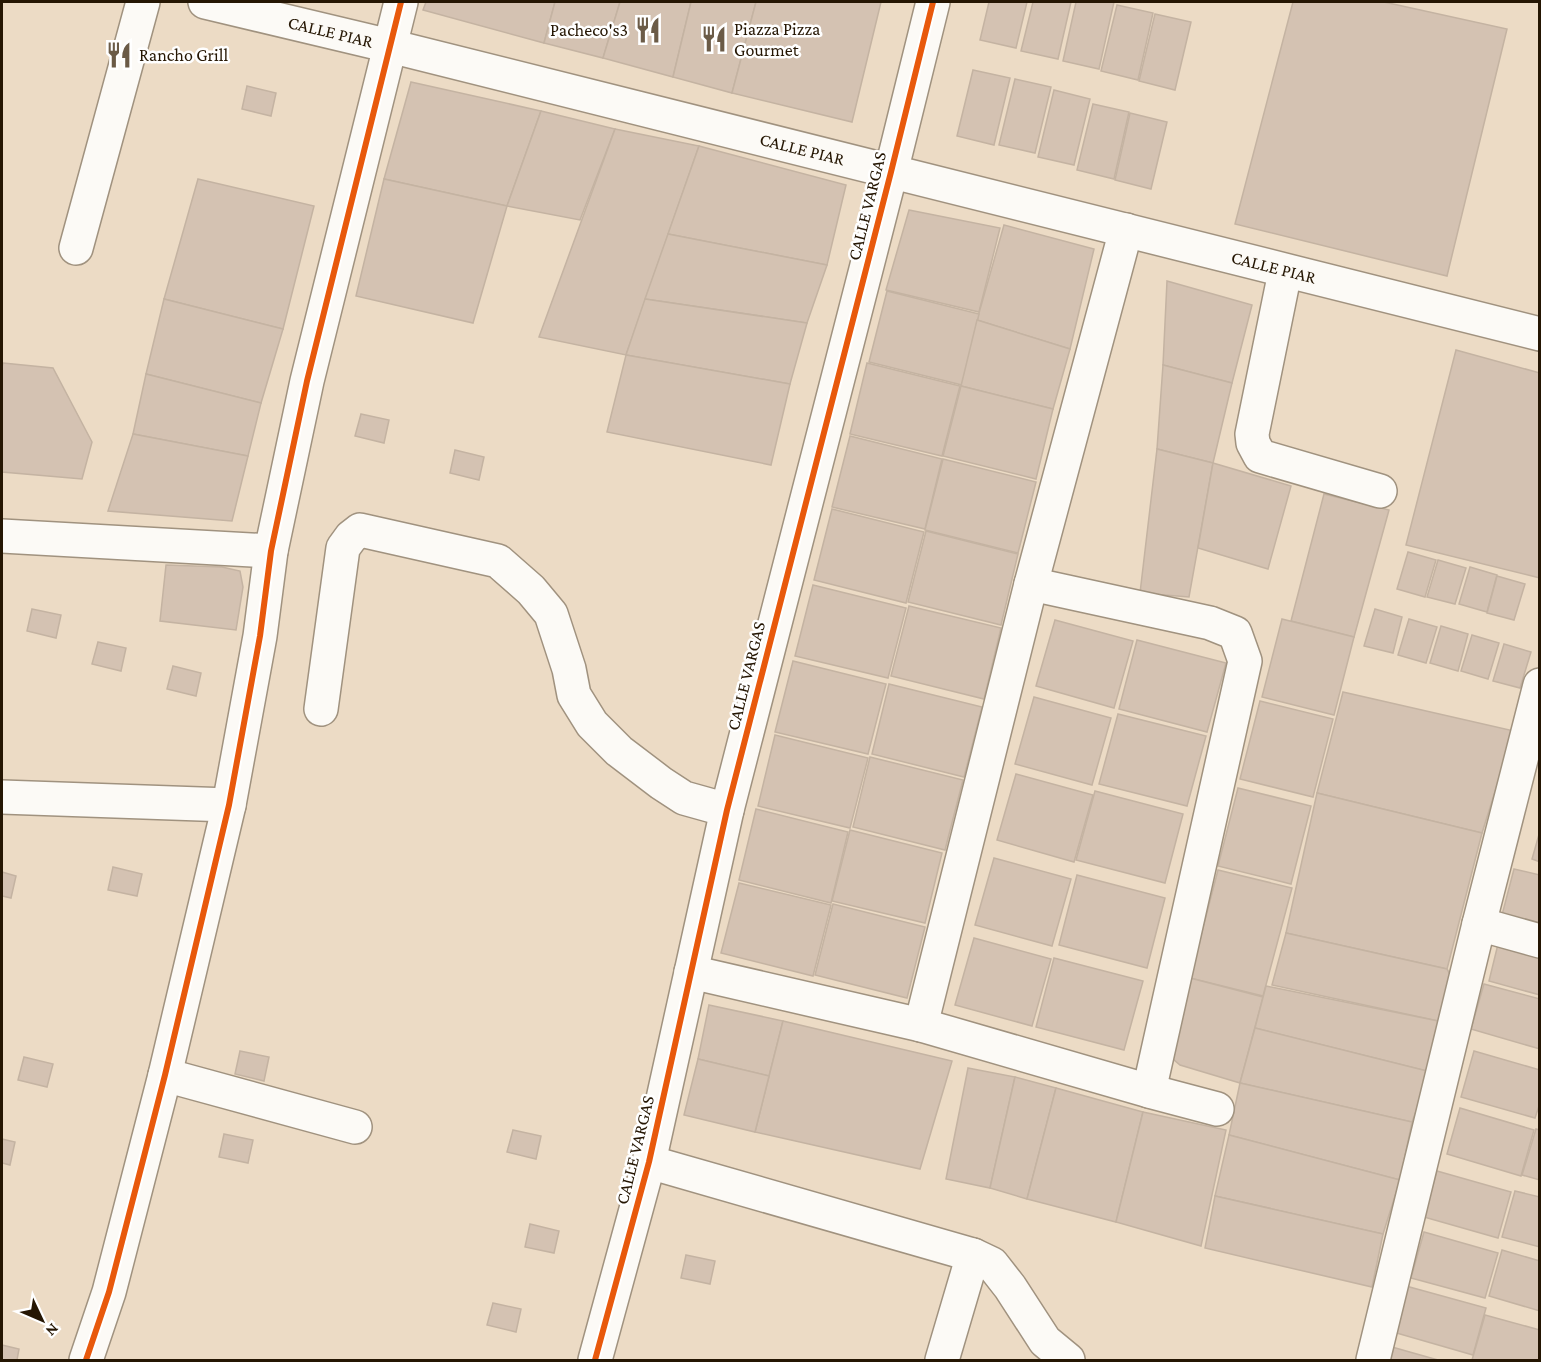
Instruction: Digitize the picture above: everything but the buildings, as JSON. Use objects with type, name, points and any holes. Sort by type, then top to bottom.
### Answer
[{"type":"street","points":[[76,248],[143,2]]},
{"type":"street","name":"CALLE PIAR","points":[[205,2],[390,46],[1539,334]]},
{"type":"street","points":[[86,1360],[109,1292],[165,1075],[229,805],[260,636],[271,551],[307,381],[401,2]]},
{"type":"street","name":"CALLE VARGAS","points":[[595,1360],[649,1162],[727,810],[933,2]]},
{"type":"street","points":[[921,1025],[1031,584],[1126,231]]},
{"type":"street","points":[[1285,272],[1252,434],[1253,443],[1260,456],[1380,491]]},
{"type":"street","points":[[321,709],[343,548],[351,537],[360,530],[498,561],[531,590],[552,614],[569,669],[574,695],[592,724],[619,751],[684,798],[727,810]]},
{"type":"street","points":[[2,536],[271,551]]},
{"type":"street","points":[[1031,584],[1210,623],[1235,633],[1245,661],[1149,1091]]},
{"type":"street","points":[[1372,1360],[1539,685]]},
{"type":"street","points":[[2,797],[229,805]]},
{"type":"street","points":[[1479,924],[1539,941]]},
{"type":"street","points":[[691,972],[921,1025],[1217,1109]]},
{"type":"street","points":[[165,1075],[355,1127]]},
{"type":"street","points":[[649,1162],[973,1255],[992,1264],[1045,1341],[1068,1360]]},
{"type":"street","points":[[942,1360],[973,1255]]},
{"type":"cycle path","points":[[86,1360],[109,1292],[165,1075],[229,805],[260,636],[271,551],[307,381],[401,2]]},
{"type":"cycle path","points":[[595,1360],[649,1162],[727,810],[933,2]]},
{"type":"place","name":"Pacheco's3","points":[[648,30]]},
{"type":"place","name":"Piazza Pizza Gourmet","points":[[714,39]]},
{"type":"place","name":"Rancho Grill","points":[[119,55]]}]
